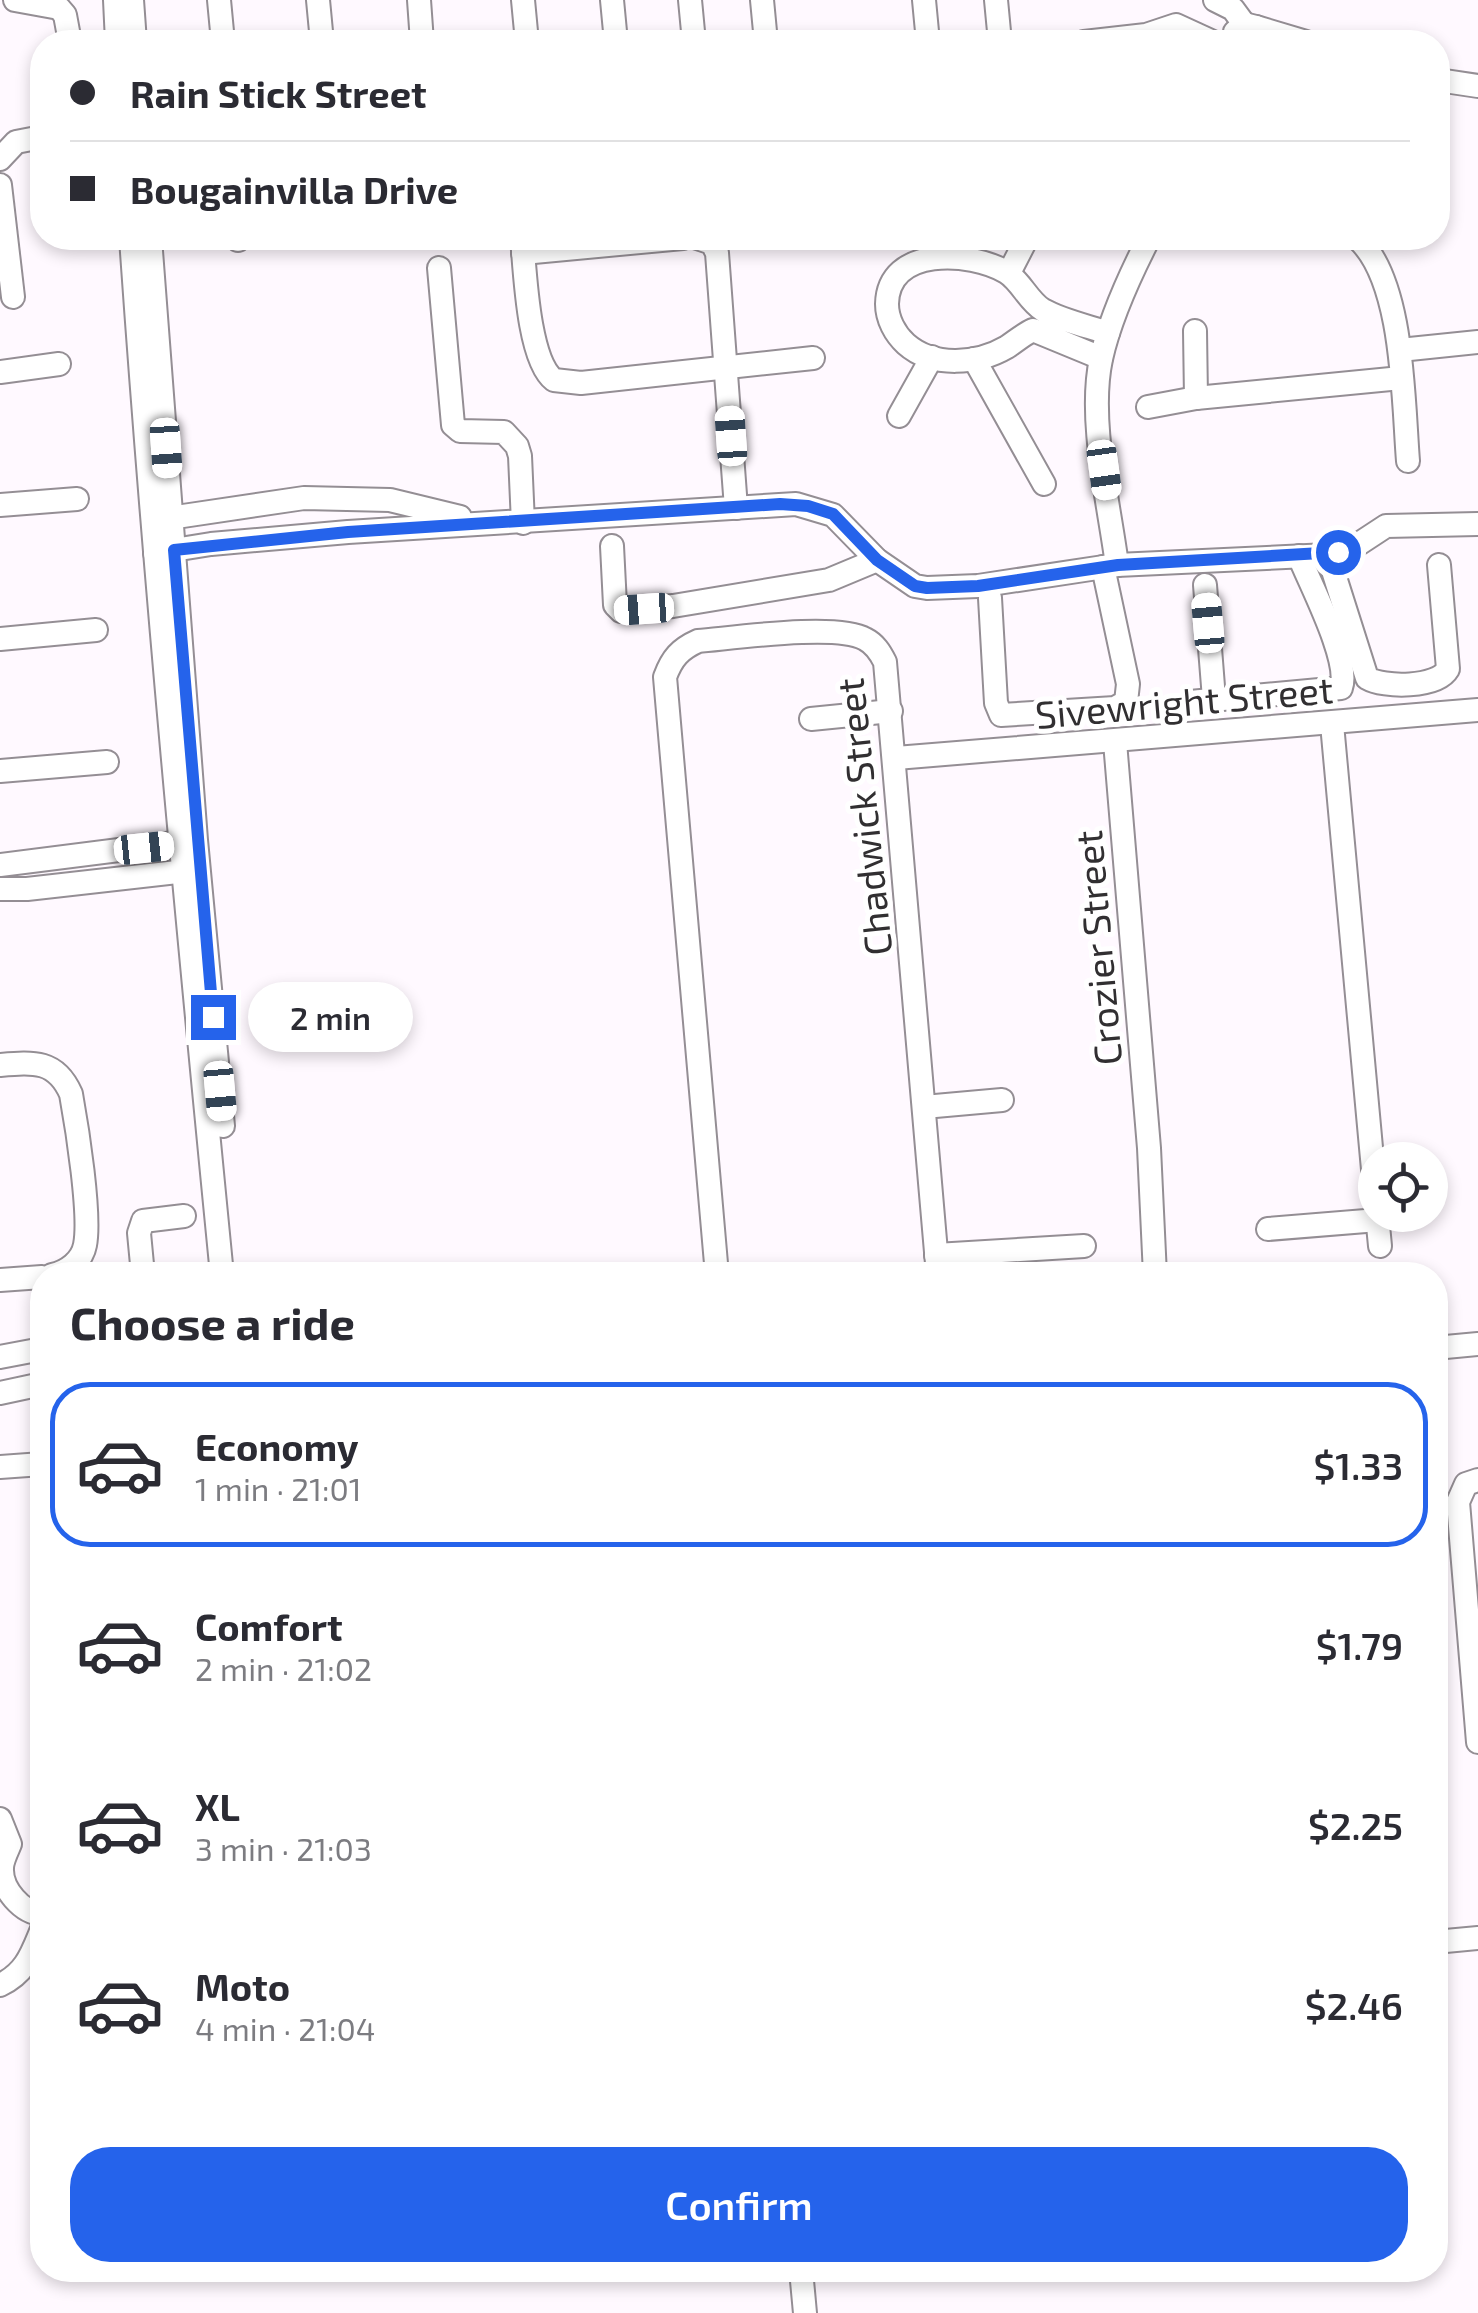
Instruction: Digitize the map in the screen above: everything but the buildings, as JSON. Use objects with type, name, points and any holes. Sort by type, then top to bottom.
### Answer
[{"type":"street","points":[[15,0],[59,8],[68,30]]},
{"type":"street","points":[[115,0],[116,30]]},
{"type":"street","points":[[132,0],[134,30]]},
{"type":"street","points":[[219,0],[221,30]]},
{"type":"street","points":[[318,0],[321,30]]},
{"type":"street","points":[[419,0],[421,30]]},
{"type":"street","points":[[523,0],[526,30]]},
{"type":"street","points":[[612,0],[615,30]]},
{"type":"street","points":[[690,0],[693,30]]},
{"type":"street","points":[[762,0],[765,30]]},
{"type":"street","points":[[924,0],[927,30]]},
{"type":"street","points":[[996,0],[999,30]]},
{"type":"street","points":[[1215,0],[1233,8],[1246,30]]},
{"type":"street","points":[[1161,30],[1176,25],[1187,30]]},
{"type":"street","points":[[1450,82],[1478,86]]},
{"type":"street","points":[[0,159],[16,142],[30,139]]},
{"type":"street","points":[[0,185],[13,296]]},
{"type":"street","points":[[132,250],[164,552],[187,842],[235,1262]]},
{"type":"street","points":[[150,250],[161,520]]},
{"type":"street","points":[[524,250],[536,347],[543,367],[554,380],[581,383],[813,358]]},
{"type":"street","points":[[716,250],[736,508]]},
{"type":"street","points":[[919,250],[914,262],[897,276],[887,299],[888,315],[908,346],[932,357],[948,361],[974,359],[1005,348],[1033,330],[1078,336],[1108,333]]},
{"type":"street","points":[[928,250],[1009,273],[1041,308],[1101,358]]},
{"type":"street","points":[[1009,273],[1021,250]]},
{"type":"street","points":[[990,598],[996,703],[1001,714],[1116,708],[1126,702],[1128,684],[1110,566],[1098,396],[1108,333],[1144,250]]},
{"type":"street","points":[[1367,250],[1377,262],[1400,350],[1408,460]]},
{"type":"street","points":[[439,268],[452,424],[460,430],[504,432],[517,446],[523,523]]},
{"type":"street","points":[[1196,332],[1196,398]]},
{"type":"street","points":[[1400,350],[1478,342]]},
{"type":"street","points":[[899,416],[932,357]]},
{"type":"street","points":[[974,359],[1044,484]]},
{"type":"street","points":[[0,372],[60,364]]},
{"type":"street","points":[[1148,407],[1196,398],[1401,378]]},
{"type":"street","points":[[161,520],[215,509],[332,498],[390,500],[472,522]]},
{"type":"street","points":[[0,505],[78,499]]},
{"type":"street","points":[[164,552],[211,544],[472,522],[523,523],[780,504],[833,514],[877,560],[906,580],[927,588],[978,586],[1110,566],[1328,555],[1354,548],[1386,526],[1478,524]]},
{"type":"street","points":[[612,546],[615,605],[621,610],[713,600],[829,580],[877,560]]},
{"type":"street","points":[[1328,555],[1364,671],[1374,682],[1387,684],[1437,680],[1448,670],[1439,565]]},
{"type":"street","points":[[1190,702],[1342,688],[1341,661],[1299,556]]},
{"type":"street","points":[[1205,585],[1214,699]]},
{"type":"street","points":[[0,639],[96,630]]},
{"type":"street","name":"Chadwick Street","points":[[716,1262],[665,677],[681,648],[698,641],[836,632],[862,636],[886,662],[937,1262]]},
{"type":"street","name":"Sivewright Street","points":[[896,758],[1478,710]]},
{"type":"street","points":[[811,719],[892,711]]},
{"type":"street","points":[[1332,724],[1370,1142]]},
{"type":"street","name":"Crozier Street","points":[[1115,742],[1150,1148],[1154,1262]]},
{"type":"street","points":[[0,770],[107,762]]},
{"type":"street","points":[[0,865],[187,842]]},
{"type":"street","points":[[0,889],[190,871]]},
{"type":"street","points":[[190,871],[221,1262]]},
{"type":"street","points":[[0,1065],[42,1065],[64,1078],[74,1110],[86,1244],[76,1262]]},
{"type":"street","points":[[924,1107],[1002,1100]]},
{"type":"street","points":[[142,1262],[139,1233],[143,1221],[184,1216]]},
{"type":"street","points":[[1268,1229],[1358,1220]]},
{"type":"street","points":[[1379,1232],[1380,1246]]},
{"type":"street","points":[[960,1262],[1084,1246]]},
{"type":"street","points":[[0,1280],[30,1277]]},
{"type":"street","points":[[1448,1347],[1478,1344]]},
{"type":"street","points":[[0,1356],[30,1351]]},
{"type":"street","points":[[0,1393],[30,1387]]},
{"type":"street","points":[[0,1466],[30,1465]]},
{"type":"street","points":[[1478,1480],[1466,1484],[1458,1502],[1478,1742]]},
{"type":"street","points":[[0,1819],[10,1844],[1,1866],[7,1887],[16,1901],[30,1910]]},
{"type":"street","points":[[1448,1941],[1478,1938]]},
{"type":"street","points":[[0,1985],[14,1978],[30,1959]]},
{"type":"street","points":[[802,2282],[805,2313]]},
{"type":"route","points":[[213,1017],[174,550],[472,522],[523,523],[780,504],[808,506],[833,514],[877,560],[915,586],[927,588],[978,586],[1118,565],[1338,552]]}]
